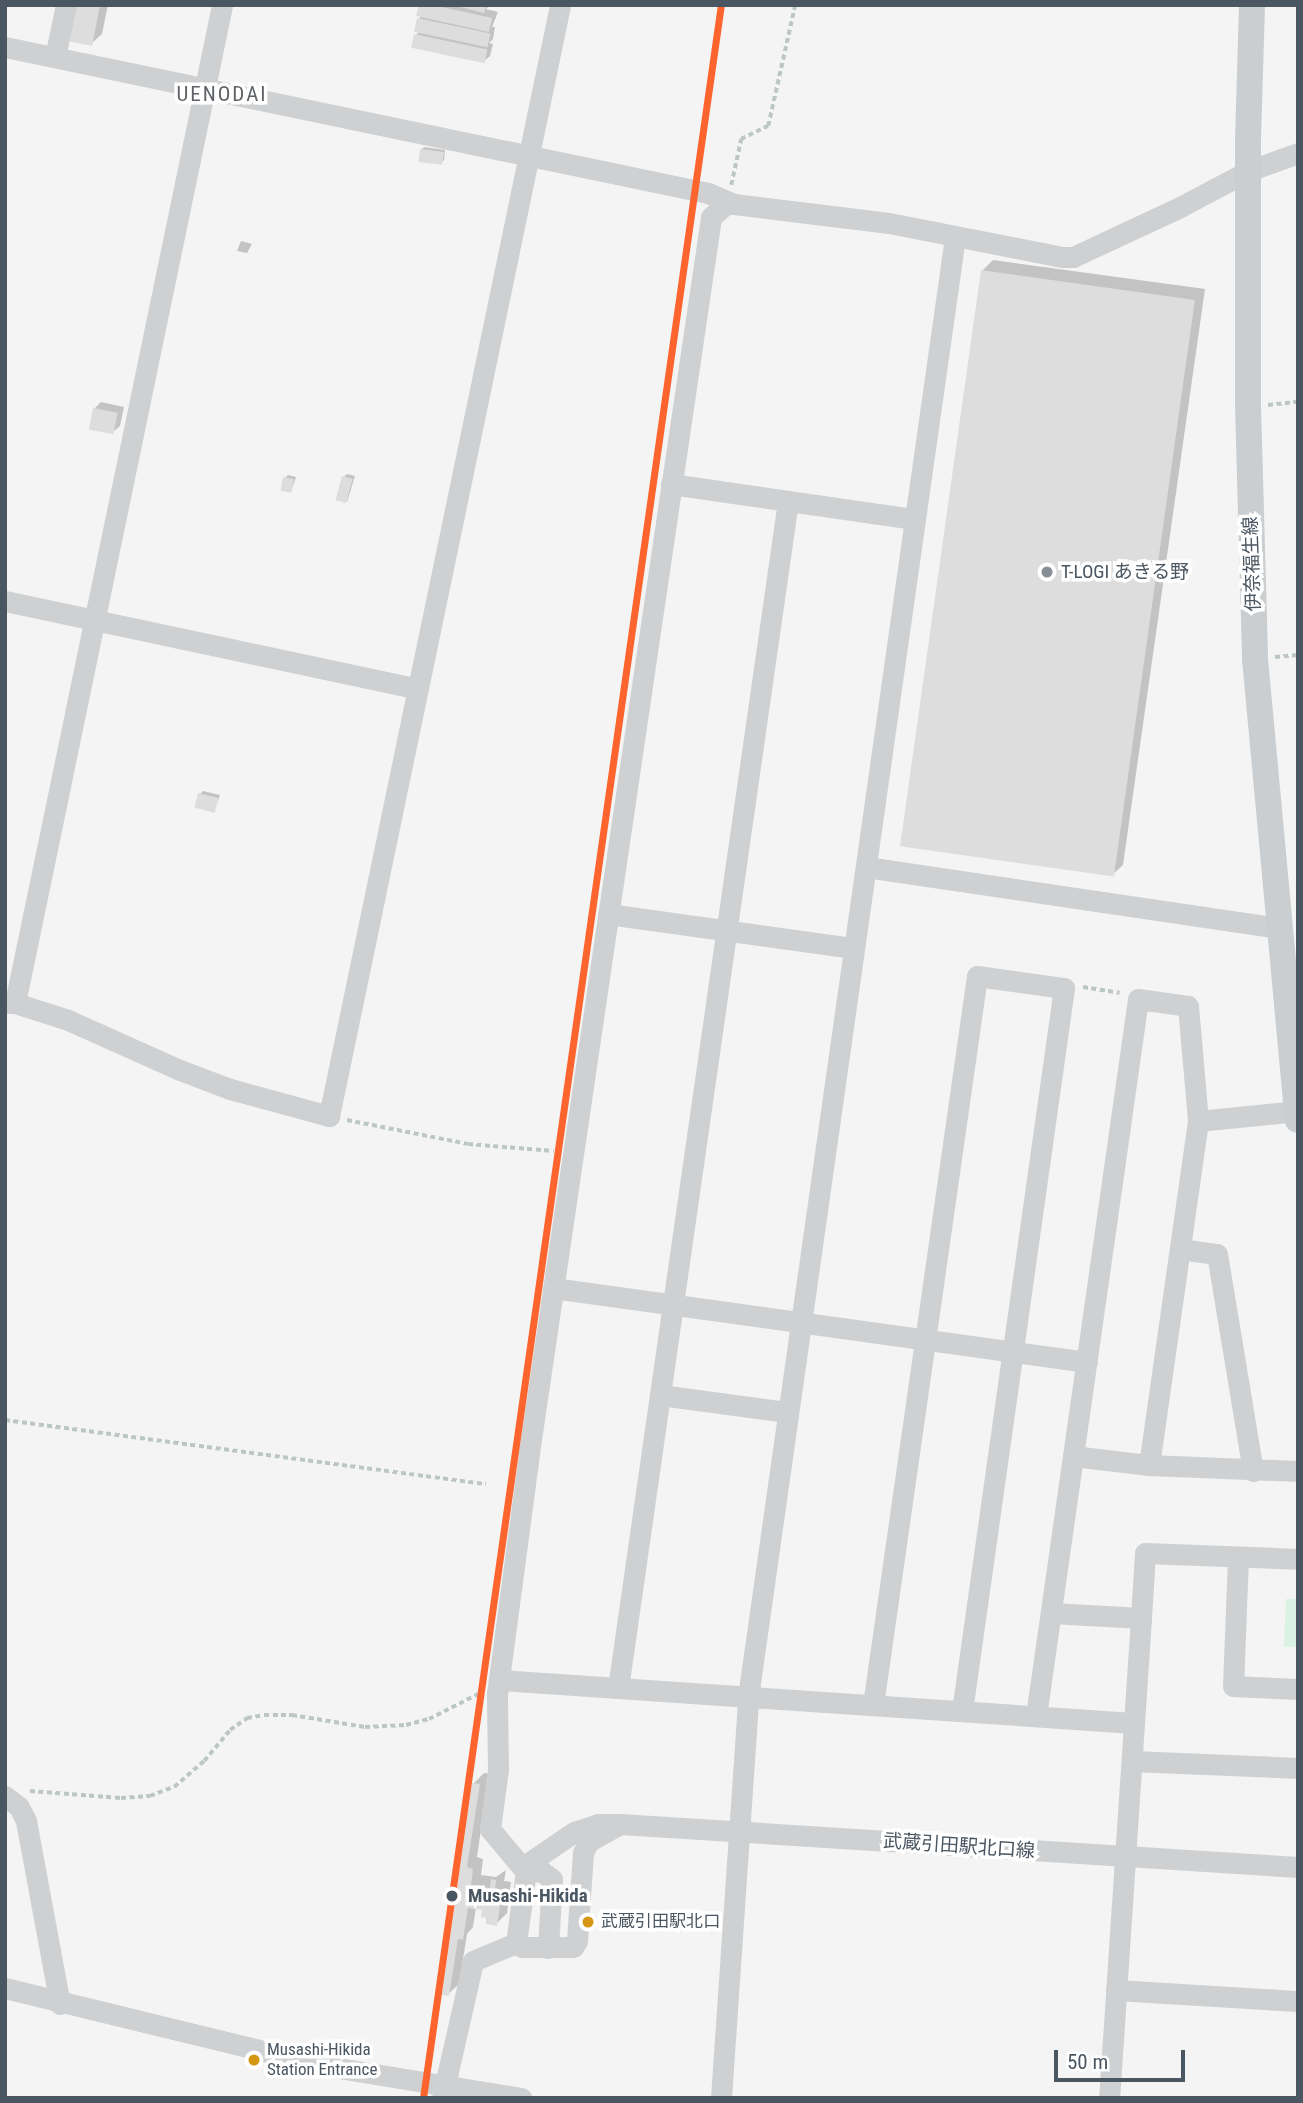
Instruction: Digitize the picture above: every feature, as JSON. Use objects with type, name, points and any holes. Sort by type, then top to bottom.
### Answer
[{"type":"main road","name":"伊奈福生線","points":[[1252,5],[1248,171],[1248,405],[1255,659],[1297,1114]]},
{"type":"street","points":[[55,57],[66,5]]},
{"type":"street","points":[[222,5],[94,619],[10,1003],[68,1020],[218,1084],[328,1116],[560,5]]},
{"type":"street","points":[[5,47],[708,193],[727,203],[890,223],[1033,253],[1073,257],[1180,207],[1248,171],[1298,153]]},
{"type":"street","points":[[516,1943],[526,1872],[490,1829],[498,1769],[498,1687],[573,1154],[711,216],[727,203]]},
{"type":"street","points":[[720,2098],[748,1697],[955,237]]},
{"type":"street","points":[[671,484],[915,519]]},
{"type":"street","points":[[618,1688],[788,501]]},
{"type":"street","points":[[5,601],[418,689]]},
{"type":"street","points":[[866,867],[1279,928]]},
{"type":"street","points":[[608,914],[854,948]]},
{"type":"street","points":[[873,1705],[977,976],[1065,988],[962,1711]]},
{"type":"street","points":[[1036,1716],[1138,999],[1188,1006],[1198,1121],[1149,1465]]},
{"type":"street","points":[[1198,1121],[1297,1114]]},
{"type":"street","points":[[1180,1249],[1217,1254],[1253,1471]]},
{"type":"street","points":[[554,1288],[1087,1362]]},
{"type":"street","points":[[660,1395],[788,1412]]},
{"type":"street","points":[[1073,1456],[1149,1465],[1298,1471]]},
{"type":"street","points":[[1109,2098],[1145,1553],[1298,1559]]},
{"type":"street","points":[[1238,1557],[1233,1686],[1298,1689]]},
{"type":"street","points":[[1051,1613],[1141,1618]]},
{"type":"street","points":[[498,1687],[618,1688],[1134,1723]]},
{"type":"street","points":[[1132,1761],[1298,1768]]},
{"type":"street","points":[[16,1794],[26,1821],[60,2004]]},
{"type":"street","points":[[516,1943],[522,1947],[567,1949],[577,1941],[583,1853],[589,1841],[620,1824]]},
{"type":"street","name":"武蔵引田駅北口線","points":[[526,1872],[527,1864],[584,1827],[620,1824],[1298,1867]]},
{"type":"street","points":[[526,1872],[541,1871],[552,1879],[548,1948]]},
{"type":"street","points":[[442,2092],[473,1961],[516,1943]]},
{"type":"street","points":[[5,1988],[60,2004],[442,2092],[521,2098]]},
{"type":"street","points":[[1116,1990],[1298,2001]]},
{"type":"path","points":[[727,203],[741,139],[768,126],[795,5]]},
{"type":"path","points":[[1248,405],[1298,402]]},
{"type":"path","points":[[1065,988],[1084,987],[1138,999]]},
{"type":"path","points":[[328,1116],[468,1144],[573,1154]]},
{"type":"path","points":[[5,1420],[486,1484]]},
{"type":"path","points":[[16,1794],[121,1798],[150,1796],[174,1787],[204,1761],[230,1730],[247,1718],[292,1715],[365,1727],[406,1725],[429,1719],[498,1687]]},
{"type":"green space","points":[[1286,1599],[1298,1599],[1298,1647],[1284,1647]]},
{"type":"building","points":[[76,5],[100,5],[92,46],[68,41]]},
{"type":"building","points":[[419,5],[433,5],[492,18],[489,32],[416,16]]},
{"type":"building","points":[[453,5],[486,5],[484,13]]},
{"type":"building","points":[[417,18],[490,34],[487,47],[414,32]]},
{"type":"building","points":[[414,34],[487,50],[484,63],[411,48]]},
{"type":"building","points":[[420,149],[444,152],[442,165],[418,162]]},
{"type":"building","name":"T-LOGI あきる野","points":[[981,270],[1195,300],[1114,876],[900,846]]},
{"type":"building","points":[[93,408],[118,413],[113,434],[89,430]]},
{"type":"building","points":[[342,476],[353,479],[346,503],[336,500]]},
{"type":"building","points":[[283,477],[294,479],[291,493],[281,491]]},
{"type":"building","points":[[198,793],[218,798],[215,813],[194,808]]},
{"type":"building","points":[[472,1783],[480,1784],[467,1867],[473,1869],[471,1885],[490,1888],[491,1879],[496,1880],[495,1891],[502,1892],[497,1926],[486,1924],[486,1918],[481,1917],[482,1910],[468,1908],[463,1940],[458,1939],[449,1996],[442,1995]]},
{"type":"transit line","points":[[423,2098],[721,5]]},
{"type":"place","name":"T-LOGI あきる野","points":[[1047,572]]},
{"type":"place","name":"Musashi-Hikida","points":[[452,1896]]},
{"type":"place","name":"武蔵引田駅北口","points":[[588,1922]]},
{"type":"place","name":"Musashi-Hikida Station Entrance","points":[[254,2060]]},
{"type":"district","name":"UENODAI","points":[[222,94]]}]
